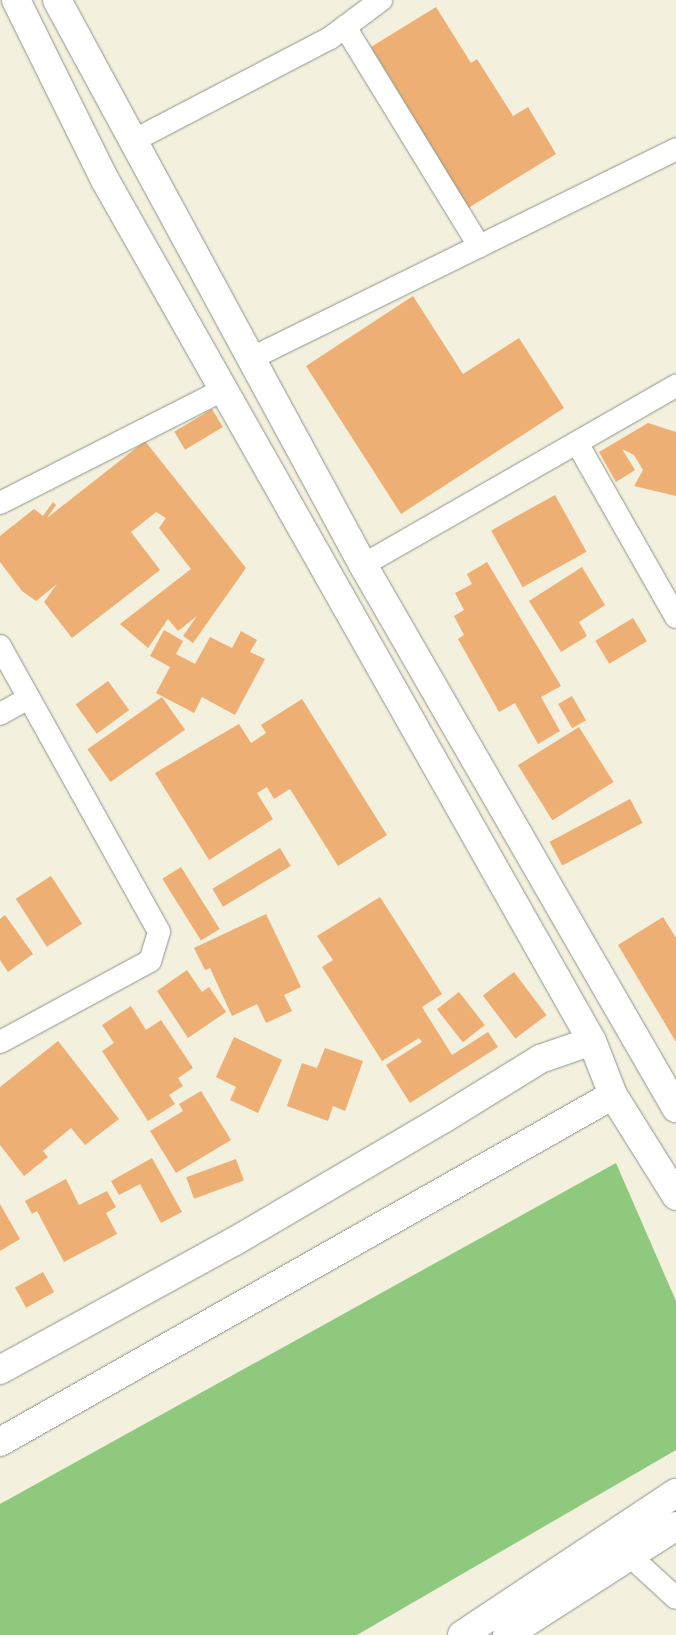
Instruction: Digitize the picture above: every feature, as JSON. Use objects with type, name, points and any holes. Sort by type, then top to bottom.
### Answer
[{"type":"street","points":[[16,0],[105,180],[592,1041],[613,1095],[676,1196]]},
{"type":"street","points":[[57,0],[131,142],[364,565],[676,1108]]},
{"type":"street","points":[[131,142],[330,38],[381,0]]},
{"type":"street","points":[[345,27],[479,246]]},
{"type":"street","points":[[250,359],[676,149]]},
{"type":"street","points":[[364,565],[676,386]]},
{"type":"street","points":[[0,503],[223,390]]},
{"type":"street","points":[[576,442],[676,617]]},
{"type":"street","points":[[0,646],[159,932],[150,961],[0,1042]]},
{"type":"street","points":[[0,714],[29,698]]},
{"type":"street","points":[[0,1370],[235,1241],[443,1120],[540,1059],[592,1041]]},
{"type":"street","points":[[0,1442],[613,1095]]},
{"type":"street","points":[[462,1635],[676,1494]]},
{"type":"street","points":[[507,1635],[676,1526]]},
{"type":"street","points":[[630,1556],[676,1598]]},
{"type":"green space","points":[[616,1163],[676,1301],[676,1450],[357,1635],[0,1635],[0,1504]]},
{"type":"building","points":[[436,7],[471,63],[477,59],[513,116],[528,107],[556,154],[465,210],[436,161],[439,159],[371,47]]},
{"type":"building","points":[[413,296],[463,374],[519,338],[564,408],[401,514],[306,366]]},
{"type":"building","points":[[212,409],[223,427],[185,450],[174,432]]},
{"type":"building","points":[[648,423],[676,432],[676,496],[634,486],[643,470],[634,455],[622,449],[635,470],[616,482],[599,452]]},
{"type":"building","points":[[145,441],[246,568],[193,643],[183,636],[197,616],[178,631],[168,619],[148,648],[120,624],[191,569],[159,528],[166,518],[156,512],[131,532],[160,570],[72,638],[44,602],[57,584],[36,601],[22,591],[0,562],[0,536],[34,509],[43,516],[53,502],[56,505],[47,518]]},
{"type":"building","points":[[555,495],[587,552],[523,587],[491,530]]},
{"type":"building","points":[[487,562],[561,686],[541,697],[560,731],[538,744],[515,703],[499,712],[458,639],[464,635],[454,616],[464,610],[455,593],[472,584],[467,574]]},
{"type":"building","points":[[582,567],[605,605],[579,622],[587,636],[561,652],[529,601]]},
{"type":"building","points":[[633,618],[647,641],[609,664],[595,641]]},
{"type":"building","points":[[164,630],[183,641],[176,654],[195,664],[210,637],[232,648],[241,631],[257,640],[250,652],[265,659],[235,715],[202,697],[194,713],[156,693],[170,667],[150,656]]},
{"type":"building","points":[[108,681],[129,710],[97,734],[76,705]]},
{"type":"building","points":[[572,696],[586,720],[572,728],[558,704]]},
{"type":"building","points":[[162,697],[185,730],[110,782],[87,749]]},
{"type":"building","points":[[302,699],[387,835],[338,866],[290,789],[274,799],[267,787],[257,793],[273,819],[209,860],[155,773],[239,724],[251,743],[266,733],[261,725]]},
{"type":"building","points":[[579,727],[613,782],[552,820],[518,765]]},
{"type":"building","points":[[630,799],[643,823],[562,866],[550,842]]},
{"type":"building","points":[[280,848],[291,866],[223,907],[212,889]]},
{"type":"building","points":[[181,867],[220,929],[201,941],[162,879]]},
{"type":"building","points":[[51,876],[82,924],[47,947],[16,899]]},
{"type":"building","points":[[380,897],[442,994],[422,1007],[452,1055],[488,1032],[498,1047],[410,1103],[386,1065],[422,1042],[419,1038],[382,1061],[322,967],[333,960],[317,936]]},
{"type":"building","points":[[266,914],[301,987],[284,995],[292,1011],[266,1023],[257,1004],[232,1016],[210,968],[205,970],[194,948]]},
{"type":"building","points":[[5,915],[33,954],[8,972],[0,960],[0,919]]},
{"type":"building","points":[[663,917],[676,938],[676,1042],[618,945]]},
{"type":"building","points":[[187,970],[202,992],[209,987],[226,1012],[188,1038],[157,991]]},
{"type":"building","points":[[514,972],[546,1015],[515,1039],[483,995]]},
{"type":"building","points":[[459,992],[485,1025],[463,1042],[437,1009]]},
{"type":"building","points":[[131,1006],[146,1030],[161,1020],[193,1068],[178,1078],[183,1086],[169,1095],[175,1104],[148,1121],[102,1051],[114,1043],[102,1025]]},
{"type":"building","points":[[234,1037],[282,1060],[258,1113],[230,1100],[236,1087],[216,1077]]},
{"type":"building","points":[[58,1041],[119,1119],[85,1145],[71,1128],[43,1151],[48,1157],[24,1176],[0,1145],[0,1087]]},
{"type":"building","points":[[325,1048],[363,1061],[345,1111],[333,1106],[328,1121],[287,1106],[302,1063],[317,1068]]},
{"type":"building","points":[[201,1091],[231,1140],[176,1173],[150,1131],[183,1111],[179,1104]]},
{"type":"building","points":[[152,1158],[182,1212],[161,1223],[140,1184],[119,1195],[111,1181]]},
{"type":"building","points":[[236,1159],[244,1181],[194,1199],[186,1177]]},
{"type":"building","points":[[66,1179],[79,1205],[107,1191],[116,1207],[106,1213],[117,1234],[64,1262],[37,1211],[32,1214],[25,1201]]},
{"type":"building","points":[[0,1204],[20,1239],[0,1251]]},
{"type":"building","points":[[43,1272],[54,1292],[26,1308],[15,1288]]}]
